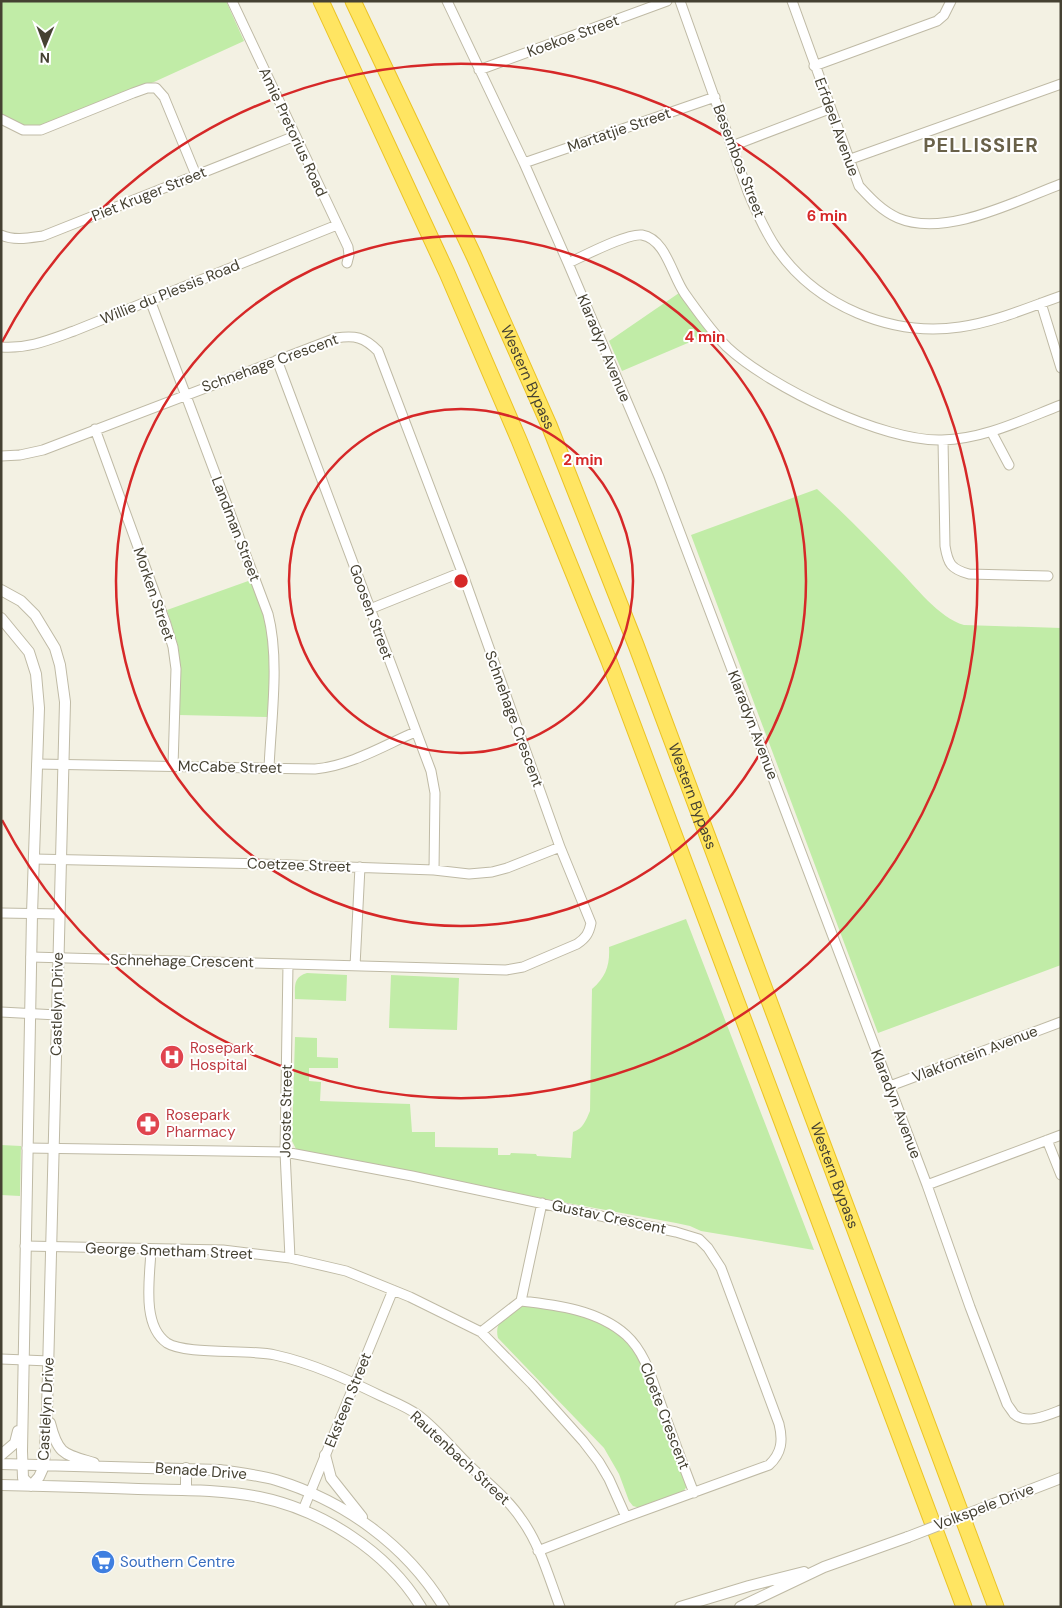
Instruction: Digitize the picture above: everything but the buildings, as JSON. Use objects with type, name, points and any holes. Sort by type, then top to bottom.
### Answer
[{"type":"highway","name":"Western Bypass","points":[[321,1],[447,272],[519,440],[609,661],[964,1607]]},
{"type":"highway","name":"Western Bypass","points":[[354,1],[474,256],[549,425],[636,645],[996,1607]]},
{"type":"street","name":"Amie Pretorius Road","points":[[232,1],[348,247],[347,263]]},
{"type":"street","name":"Klaradyn Avenue","points":[[447,1],[524,163],[659,477],[890,1086],[1007,1404],[1014,1414],[1021,1418],[1044,1416],[1061,1410]]},
{"type":"street","name":"Koekoe Street","points":[[479,70],[668,1]]},
{"type":"street","name":"Besembos Street","points":[[680,1],[748,192],[759,217],[777,248],[795,271],[818,292],[854,311],[883,323],[919,329],[958,327],[993,320],[1061,296]]},
{"type":"street","name":"Erfdeel Avenue","points":[[792,1],[848,160],[859,186],[874,202],[898,218],[925,224],[949,222],[978,215],[1061,184]]},
{"type":"street","points":[[814,66],[937,21],[944,16],[951,1]]},
{"type":"street","points":[[848,160],[1061,84]]},
{"type":"street","points":[[1,119],[23,130],[42,130],[133,93],[147,88],[156,88],[164,97],[196,175]]},
{"type":"street","name":"Martatjie Street","points":[[524,163],[714,97]]},
{"type":"street","points":[[732,146],[829,109]]},
{"type":"street","name":"Piet Kruger Street","points":[[1,235],[7,238],[25,239],[43,236],[295,136]]},
{"type":"street","name":"Willie du Plessis Road","points":[[1,347],[32,346],[74,331],[337,225]]},
{"type":"street","points":[[568,263],[629,236],[641,235],[651,238],[660,245],[683,291],[713,332],[728,348],[756,369],[804,398],[842,415],[888,432],[922,439],[942,440],[992,433],[1061,405]]},
{"type":"street","name":"Landman Street","points":[[150,300],[268,614],[273,634],[274,654],[269,768]]},
{"type":"street","points":[[1041,303],[1061,368]]},
{"type":"street","name":"Schnehage Crescent","points":[[1,456],[20,455],[43,450],[185,394],[336,338],[350,336],[362,338],[378,351],[462,572],[560,847],[591,923],[588,934],[577,944],[523,967],[506,970],[31,957]]},
{"type":"street","name":"Goosen Street","points":[[277,360],[431,771],[435,793],[434,870]]},
{"type":"street","name":"Morken Street","points":[[95,429],[173,648],[176,669],[173,766]]},
{"type":"street","points":[[992,433],[1008,465]]},
{"type":"street","points":[[942,440],[945,546],[950,565],[958,571],[969,574],[1048,576]]},
{"type":"street","points":[[370,609],[462,572]]},
{"type":"street","name":"Castlelyn Drive","points":[[1,590],[21,601],[35,615],[55,648],[60,665],[65,702],[47,1411],[44,1466],[39,1477],[31,1486],[23,1478],[22,1406],[32,914],[39,708],[36,674],[29,652],[1,618]]},
{"type":"street","name":"McCabe Street","points":[[37,764],[315,769],[332,767],[348,762],[415,732]]},
{"type":"street","name":"Coetzee Street","points":[[34,859],[360,867],[434,870],[469,874],[492,872],[507,868],[560,847]]},
{"type":"street","points":[[355,966],[360,867]]},
{"type":"street","points":[[1,913],[60,914]]},
{"type":"street","name":"Jooste Street","points":[[288,964],[285,1152],[290,1258]]},
{"type":"street","points":[[1,1012],[57,1015]]},
{"type":"street","name":"Vlakfontein Avenue","points":[[890,1086],[1061,1022]]},
{"type":"street","points":[[927,1185],[1061,1135]]},
{"type":"street","points":[[1048,1140],[1061,1175]]},
{"type":"street","name":"Gustav Crescent","points":[[27,1148],[285,1152],[542,1203],[676,1232],[698,1239],[716,1257],[721,1268],[779,1424],[782,1437],[777,1458],[769,1465],[538,1551]]},
{"type":"street","points":[[481,1332],[521,1301],[542,1203]]},
{"type":"street","name":"George Smetham Street","points":[[25,1246],[223,1250],[290,1258],[346,1271],[393,1290],[481,1332],[532,1384],[583,1441],[609,1479],[626,1517]]},
{"type":"street","name":"Rautenbach Street","points":[[151,1250],[150,1311],[154,1326],[167,1343],[186,1349],[258,1352],[275,1355],[355,1384],[408,1408],[431,1426],[513,1508],[523,1521],[538,1551],[560,1607]]},
{"type":"street","name":"Eksteen Street","points":[[303,1510],[393,1290]]},
{"type":"street","name":"Cloete Crescent","points":[[521,1301],[575,1310],[599,1317],[615,1327],[633,1343],[648,1369],[694,1493]]},
{"type":"street","points":[[1,1359],[49,1360]]},
{"type":"street","points":[[1,1455],[8,1452],[15,1443],[22,1406]]},
{"type":"street","points":[[47,1411],[54,1440],[59,1449],[65,1454],[104,1467]]},
{"type":"street","points":[[325,1455],[331,1478],[368,1524]]},
{"type":"street","name":"Benade Drive","points":[[1,1464],[186,1468],[220,1470],[277,1480],[310,1492],[335,1504],[368,1524],[410,1563],[444,1607]]},
{"type":"street","points":[[186,1468],[186,1490]]},
{"type":"street","name":"Volkspele Drive","points":[[824,1567],[1061,1478]]},
{"type":"street","name":"Benade Drive","points":[[1,1485],[216,1491],[281,1502],[303,1510],[333,1525],[359,1542],[399,1578],[421,1607]]},
{"type":"street","points":[[680,1607],[749,1586],[824,1567]]},
{"type":"street","points":[[740,1607],[824,1567]]},
{"type":"street","points":[[749,1586],[754,1601]]},
{"type":"green space","points":[[1,1],[226,1],[244,41],[154,82],[40,126],[23,127],[1,115]]},
{"type":"green space","points":[[679,293],[709,334],[622,371],[609,341]]},
{"type":"green space","points":[[817,489],[858,528],[928,601],[946,616],[964,625],[1061,628],[1061,965],[878,1033],[691,535]]},
{"type":"green space","points":[[251,580],[265,615],[271,654],[268,717],[179,715],[180,670],[178,646],[167,610]]},
{"type":"green space","points":[[686,919],[814,1250],[701,1231],[676,1223],[302,1154],[296,1149],[292,1141],[295,1037],[317,1038],[317,1057],[338,1058],[338,1068],[309,1068],[309,1081],[321,1082],[320,1101],[410,1104],[412,1132],[435,1132],[435,1147],[498,1148],[498,1155],[510,1155],[511,1153],[536,1154],[537,1156],[571,1158],[573,1132],[582,1126],[590,1111],[592,989],[604,975],[609,959],[609,947]]},
{"type":"green space","points":[[307,973],[347,975],[346,1001],[295,999],[297,980]]},
{"type":"green space","points":[[391,975],[459,978],[457,1030],[389,1028]]},
{"type":"green space","points":[[1,1145],[21,1146],[20,1196],[1,1195]]},
{"type":"green space","points":[[524,1304],[576,1312],[615,1328],[642,1360],[687,1486],[683,1492],[640,1508],[633,1506],[629,1501],[619,1474],[604,1448],[498,1338],[498,1326],[504,1317]]},
{"type":"place","name":"Rosepark Hospital","points":[[172,1057]]},
{"type":"place","name":"Rosepark Pharmacy","points":[[148,1124]]},
{"type":"place","name":"Southern Centre","points":[[103,1562]]},
{"type":"district","name":"PELLISSIER","points":[[981,145]]}]
